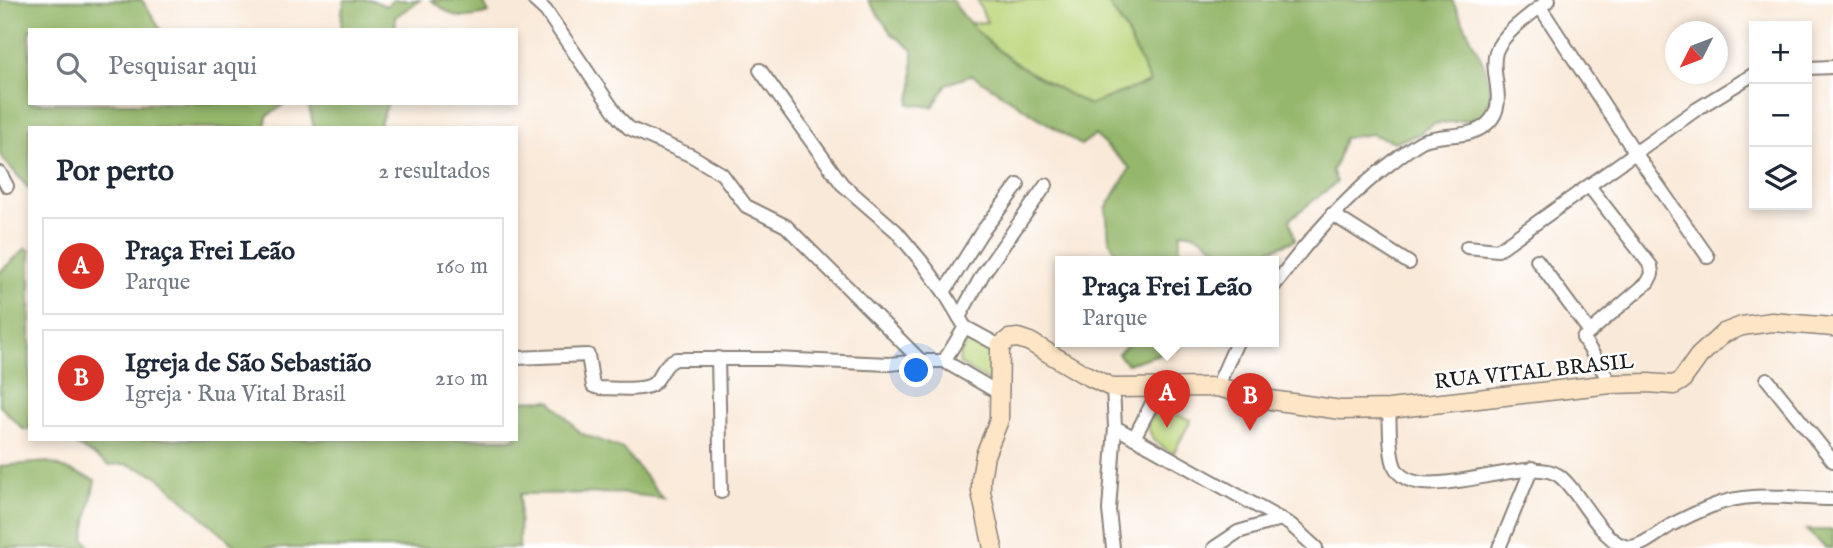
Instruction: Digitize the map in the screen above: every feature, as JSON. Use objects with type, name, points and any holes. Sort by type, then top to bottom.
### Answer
[{"type":"street","points":[[534,0],[546,10],[618,118],[629,128],[692,156],[722,174],[746,206],[786,226],[920,361]]},
{"type":"street","points":[[1279,280],[1332,214],[1378,172],[1430,138],[1473,132],[1488,123],[1498,107],[1495,65],[1499,46],[1509,34],[1545,4],[1636,154],[1708,257]]},
{"type":"street","points":[[1828,68],[1833,82]]},
{"type":"street","points":[[760,71],[820,150],[842,184],[896,231],[944,292],[962,322],[1000,346]]},
{"type":"street","points":[[1467,247],[1498,250],[1697,109],[1749,77]]},
{"type":"street","points":[[0,173],[7,186]]},
{"type":"street","points":[[944,361],[984,274],[1046,185]]},
{"type":"street","points":[[944,292],[981,233],[1017,186]]},
{"type":"street","points":[[1587,335],[1648,282],[1652,274],[1651,267],[1589,186]]},
{"type":"street","points":[[1332,214],[1409,263]]},
{"type":"street","points":[[1537,260],[1587,335],[1611,384]]},
{"type":"street","name":"RUA VITAL BRASIL","points":[[1113,388],[1217,387],[1271,400],[1341,410],[1389,409],[1611,384],[1674,385],[1681,381],[1699,356],[1724,333],[1742,326],[1772,322],[1833,327]]},
{"type":"street","points":[[1000,346],[1009,339],[1018,338],[1030,342],[1113,388],[1115,427],[1109,510],[1113,548]]},
{"type":"street","points":[[993,548],[981,479],[985,455],[999,420],[1000,346]]},
{"type":"street","points":[[1217,387],[1235,347]]},
{"type":"street","points":[[518,358],[587,355],[593,386],[599,388],[646,388],[655,382],[671,361],[695,358],[836,360],[889,364],[944,361],[999,393]]},
{"type":"street","points":[[718,358],[721,492]]},
{"type":"street","points":[[1767,379],[1833,461]]},
{"type":"street","points":[[1134,438],[1160,388]]},
{"type":"street","points":[[1389,409],[1393,463],[1402,476],[1426,483],[1443,483],[1542,468],[1559,475],[1579,497],[1608,538],[1629,548],[1714,505],[1748,496],[1833,499]]},
{"type":"street","points":[[1115,427],[1281,519],[1316,548]]},
{"type":"street","points":[[1499,548],[1532,468]]},
{"type":"street","points":[[1214,548],[1238,532],[1281,519]]},
{"type":"green space","points":[[0,0],[142,0],[160,28],[28,28],[28,105],[283,105],[267,116],[265,126],[28,126],[28,188],[0,155]]},
{"type":"green space","points":[[345,0],[372,0],[386,6],[393,0],[420,0],[395,17],[396,28],[341,28]]},
{"type":"green space","points":[[431,0],[482,0],[489,13],[458,17]]},
{"type":"green space","points":[[868,0],[952,0],[965,18],[996,48],[1031,73],[1089,105],[1150,82],[1125,29],[1106,0],[1452,0],[1483,62],[1492,92],[1484,118],[1434,124],[1417,135],[1395,142],[1371,134],[1344,138],[1332,170],[1337,182],[1290,219],[1295,240],[1260,253],[1232,256],[1219,251],[1200,237],[1181,232],[1179,256],[1117,256],[1109,239],[1106,209],[1130,168],[1095,135],[1081,145],[972,75],[947,84],[933,107],[909,104],[913,86],[913,50],[891,33]]},
{"type":"green space","points":[[977,0],[1106,0],[1125,29],[1150,82],[1088,105],[1022,70],[967,23],[987,22]]},
{"type":"green space","points":[[308,105],[387,105],[379,126],[314,126]]},
{"type":"green space","points":[[26,248],[28,250],[28,430],[23,429],[0,406],[0,272]]},
{"type":"green space","points":[[969,336],[991,347],[992,377],[989,381],[960,364],[959,358]]},
{"type":"green space","points":[[1125,347],[1179,347],[1127,364],[1118,354]]},
{"type":"green space","points":[[550,400],[580,433],[623,449],[663,498],[618,493],[520,494],[519,548],[237,548],[156,475],[127,464],[109,465],[70,441],[518,441],[518,401]]},
{"type":"green space","points":[[1164,410],[1191,420],[1173,454],[1153,440],[1147,424],[1155,412]]},
{"type":"green space","points":[[48,462],[95,480],[84,538],[91,548],[0,548],[0,466]]},
{"type":"green space","points":[[1806,530],[1833,530],[1833,548],[1826,548]]},
{"type":"place","name":"Praça Frei Leão","points":[[1167,428]]},
{"type":"place","name":"Igreja de São Sebastião","points":[[1250,431]]}]
